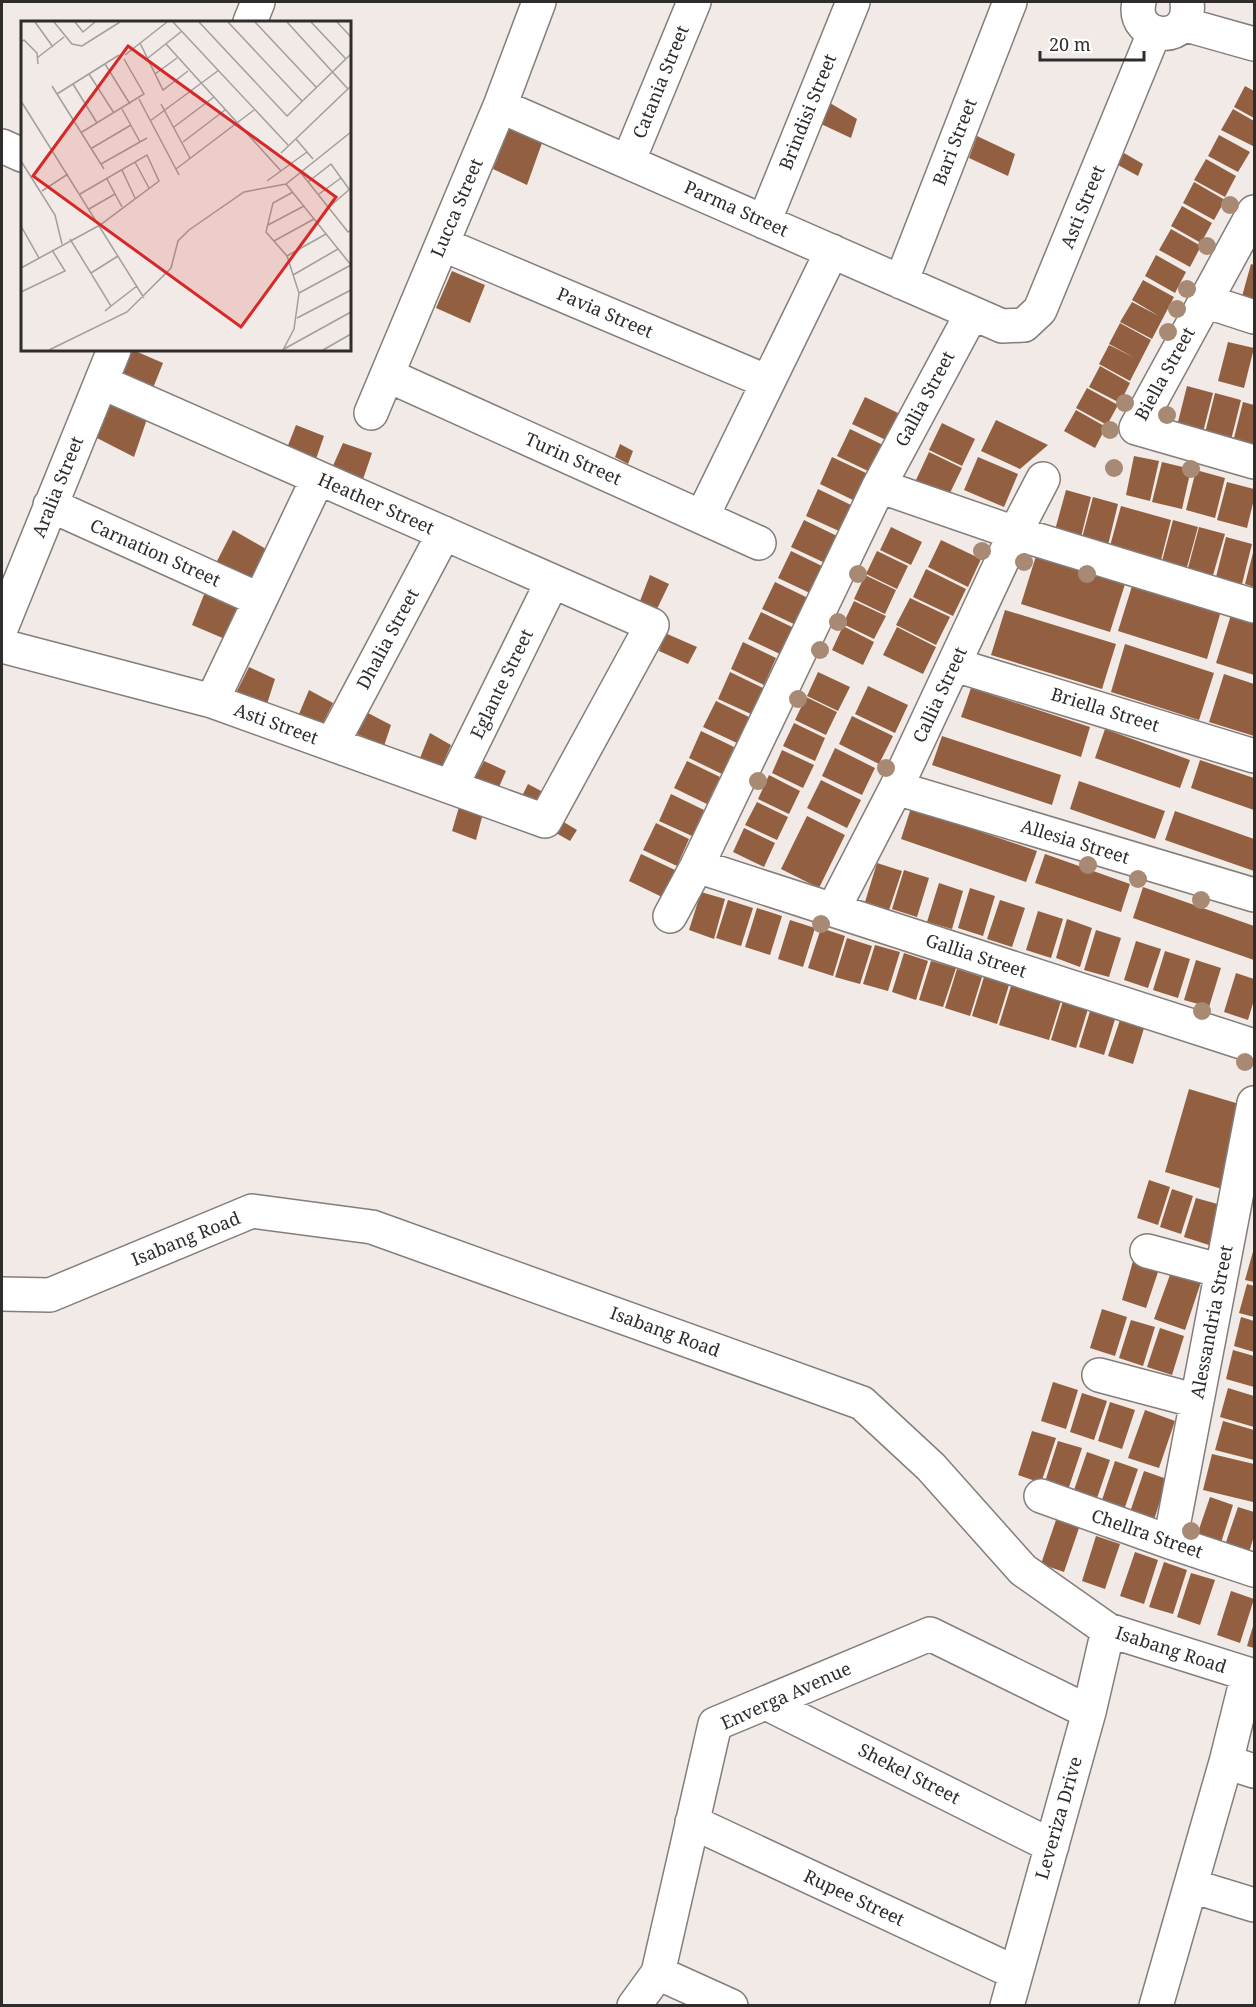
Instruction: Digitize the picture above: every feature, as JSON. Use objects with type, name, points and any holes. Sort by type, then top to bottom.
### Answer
[{"type":"street","points":[[250,21],[258,2]]},
{"type":"street","name":"Lucca Street","points":[[371,413],[500,106],[539,2]]},
{"type":"street","name":"Catania Street","points":[[628,162],[694,2]]},
{"type":"street","name":"Brindisi Street","points":[[764,222],[853,2]]},
{"type":"street","name":"Bari Street","points":[[901,282],[1010,2]]},
{"type":"street","points":[[1140,2],[1139,13],[1147,28],[1175,19],[1254,44]]},
{"type":"street","name":"Asti Street","points":[[972,313],[1002,326],[1024,324],[1040,310],[1175,19]]},
{"type":"street","name":"Parma Street","points":[[500,106],[972,313]]},
{"type":"street","points":[[2,146],[21,155]]},
{"type":"street","name":"Biella Street","points":[[1254,212],[1136,428],[1254,462]]},
{"type":"street","name":"Pavia Street","points":[[442,244],[768,382]]},
{"type":"street","points":[[702,517],[832,251]]},
{"type":"street","points":[[1205,301],[1254,317]]},
{"type":"street","name":"Gallia Street","points":[[670,916],[697,866],[879,486],[972,313]]},
{"type":"street","name":"Aralia Street","points":[[2,626],[114,351]]},
{"type":"street","name":"Turin Street","points":[[387,375],[759,543]]},
{"type":"street","name":"Heather Street","points":[[101,382],[652,626],[545,821]]},
{"type":"street","points":[[212,701],[318,478]]},
{"type":"street","name":"Callia Street","points":[[833,910],[896,788],[1043,479]]},
{"type":"street","points":[[879,486],[1016,533],[1254,606]]},
{"type":"street","name":"Carnation Street","points":[[50,505],[260,600]]},
{"type":"street","name":"Dhalia Street","points":[[332,744],[444,533]]},
{"type":"street","name":"Eglante Street","points":[[451,787],[552,582]]},
{"type":"street","name":"Asti Street","points":[[2,646],[212,701],[545,821]]},
{"type":"street","name":"Briella Street","points":[[955,664],[1254,756]]},
{"type":"street","name":"Allesia Street","points":[[896,788],[1254,895]]},
{"type":"street","name":"Gallia Street","points":[[697,866],[1254,1046]]},
{"type":"street","name":"Alessandria Street","points":[[1170,1542],[1254,1103]]},
{"type":"street","name":"Isabang Road","points":[[2,1294],[50,1295],[252,1211],[372,1227],[862,1403],[931,1467],[1023,1570],[1108,1630],[1251,1675]]},
{"type":"street","points":[[1146,1251],[1222,1270]]},
{"type":"street","points":[[1099,1375],[1197,1401]]},
{"type":"street","name":"Chellra Street","points":[[1041,1496],[1254,1570]]},
{"type":"street","name":"Leveriza Drive","points":[[1007,2006],[1089,1712],[1108,1630]]},
{"type":"street","name":"Enverga Avenue","points":[[634,2006],[658,1973],[715,1724],[930,1634],[1089,1712]]},
{"type":"street","points":[[1156,2006],[1192,1886],[1240,1766],[1251,1675]]},
{"type":"street","name":"Shekel Street","points":[[766,1702],[1052,1846]]},
{"type":"street","name":"Rupee Street","points":[[692,1822],[1016,1973]]},
{"type":"street","points":[[1192,1886],[1254,1905]]},
{"type":"street","points":[[658,1973],[732,2006]]},
{"type":"building","points":[[1245,86],[1254,91],[1254,118],[1234,107]]},
{"type":"building","points":[[830,103],[857,119],[851,138],[821,124]]},
{"type":"building","points":[[1233,109],[1254,121],[1253,146],[1221,130]]},
{"type":"building","points":[[509,129],[542,143],[527,185],[493,169]]},
{"type":"building","points":[[1219,135],[1250,152],[1238,172],[1208,156]]},
{"type":"building","points":[[977,136],[1015,154],[1008,176],[969,158]]},
{"type":"building","points":[[1124,153],[1143,164],[1138,176],[1118,165]]},
{"type":"building","points":[[1206,159],[1236,176],[1225,197],[1194,180]]},
{"type":"building","points":[[1194,182],[1225,200],[1214,220],[1183,203]]},
{"type":"building","points":[[1182,206],[1212,223],[1201,243],[1171,226]]},
{"type":"building","points":[[1171,229],[1201,246],[1190,267],[1159,250]]},
{"type":"building","points":[[1156,255],[1186,272],[1175,293],[1145,276]]},
{"type":"building","points":[[1251,264],[1254,265],[1254,304],[1241,300]]},
{"type":"building","points":[[452,271],[485,285],[470,323],[436,308]]},
{"type":"building","points":[[1143,280],[1174,297],[1152,339],[1120,322],[1132,302],[1159,316],[1132,300]]},
{"type":"building","points":[[1120,323],[1151,340],[1130,381],[1099,364],[1109,345],[1135,358],[1109,344]]},
{"type":"building","points":[[1228,342],[1254,348],[1244,388],[1218,381]]},
{"type":"building","points":[[132,351],[163,363],[153,388],[121,373]]},
{"type":"building","points":[[1100,366],[1130,383],[1120,403],[1089,387]]},
{"type":"building","points":[[1187,386],[1213,393],[1203,432],[1177,426]]},
{"type":"building","points":[[1087,388],[1118,405],[1107,425],[1076,408]]},
{"type":"building","points":[[1215,393],[1241,400],[1231,440],[1205,433]]},
{"type":"building","points":[[865,397],[898,413],[886,440],[852,424]]},
{"type":"building","points":[[110,402],[147,419],[134,457],[95,437]]},
{"type":"building","points":[[1243,402],[1254,405],[1254,447],[1233,442]]},
{"type":"building","points":[[1076,410],[1106,427],[1095,448],[1064,431]]},
{"type":"building","points":[[996,420],[1048,445],[1020,469],[981,451]]},
{"type":"building","points":[[942,423],[975,439],[962,466],[929,450]]},
{"type":"building","points":[[296,425],[324,436],[316,459],[287,448]]},
{"type":"building","points":[[850,429],[883,445],[870,472],[837,456]]},
{"type":"building","points":[[343,443],[372,453],[362,482],[332,468]]},
{"type":"building","points":[[620,444],[633,451],[628,464],[615,457]]},
{"type":"building","points":[[929,452],[962,468],[949,495],[916,480]]},
{"type":"building","points":[[1134,456],[1159,461],[1150,501],[1126,495]]},
{"type":"building","points":[[832,457],[866,473],[853,500],[820,484]]},
{"type":"building","points":[[978,457],[1018,474],[1004,507],[964,490]]},
{"type":"building","points":[[1162,462],[1191,469],[1182,509],[1152,502]]},
{"type":"building","points":[[1196,470],[1225,478],[1215,518],[1186,510]]},
{"type":"building","points":[[1227,482],[1254,489],[1247,528],[1217,520]]},
{"type":"building","points":[[818,489],[851,505],[839,531],[806,516]]},
{"type":"building","points":[[1066,490],[1091,497],[1081,537],[1055,530]]},
{"type":"building","points":[[1093,497],[1118,504],[1108,545],[1082,538]]},
{"type":"building","points":[[1121,506],[1171,520],[1161,560],[1110,546]]},
{"type":"building","points":[[804,520],[837,536],[825,563],[791,547]]},
{"type":"building","points":[[1173,520],[1198,527],[1187,567],[1162,561]]},
{"type":"building","points":[[891,527],[922,542],[911,565],[880,550]]},
{"type":"building","points":[[1199,527],[1225,534],[1213,575],[1188,568]]},
{"type":"building","points":[[233,530],[266,549],[251,580],[216,563]]},
{"type":"building","points":[[1226,537],[1252,544],[1242,584],[1216,577]]},
{"type":"building","points":[[941,540],[981,559],[968,587],[928,567]]},
{"type":"building","points":[[1254,549],[1254,587],[1245,584]]},
{"type":"building","points":[[791,551],[824,567],[812,594],[778,578]]},
{"type":"building","points":[[877,551],[908,566],[897,589],[866,574]]},
{"type":"building","points":[[1036,556],[1125,584],[1110,632],[1021,604]]},
{"type":"building","points":[[926,569],[966,589],[953,616],[913,597]]},
{"type":"building","points":[[650,575],[669,584],[657,609],[640,601]]},
{"type":"building","points":[[865,575],[896,590],[885,614],[854,599]]},
{"type":"building","points":[[775,582],[808,598],[796,625],[762,609]]},
{"type":"building","points":[[1133,583],[1221,611],[1207,659],[1118,631]]},
{"type":"building","points":[[205,592],[240,607],[225,639],[192,625]]},
{"type":"building","points":[[910,598],[950,617],[936,645],[896,625]]},
{"type":"building","points":[[854,601],[886,616],[874,639],[843,624]]},
{"type":"building","points":[[1005,610],[1116,644],[1102,689],[991,655]]},
{"type":"building","points":[[761,612],[794,628],[782,655],[748,639]]},
{"type":"building","points":[[1231,615],[1254,623],[1254,675],[1216,663]]},
{"type":"building","points":[[843,626],[874,642],[863,665],[832,650]]},
{"type":"building","points":[[897,627],[936,647],[923,674],[883,655]]},
{"type":"building","points":[[665,633],[697,647],[688,664],[659,651]]},
{"type":"building","points":[[743,642],[776,658],[764,685],[731,669]]},
{"type":"building","points":[[1125,644],[1214,673],[1199,720],[1111,692]]},
{"type":"building","points":[[249,667],[275,679],[267,704],[237,691]]},
{"type":"building","points":[[730,672],[763,688],[751,714],[718,699]]},
{"type":"building","points":[[818,672],[850,687],[838,711],[807,696]]},
{"type":"building","points":[[1224,674],[1254,684],[1254,736],[1209,722]]},
{"type":"building","points":[[868,686],[908,705],[895,733],[855,714]]},
{"type":"building","points":[[971,688],[1090,727],[1081,757],[961,717]]},
{"type":"building","points":[[309,690],[333,703],[323,723],[299,714]]},
{"type":"building","points":[[806,697],[837,712],[826,735],[795,720]]},
{"type":"building","points":[[716,701],[749,717],[737,743],[703,727]]},
{"type":"building","points":[[368,713],[391,725],[384,746],[357,734]]},
{"type":"building","points":[[852,716],[893,736],[879,764],[839,744]]},
{"type":"building","points":[[794,723],[825,738],[815,761],[783,746]]},
{"type":"building","points":[[1105,729],[1190,760],[1180,788],[1095,758]]},
{"type":"building","points":[[701,731],[734,747],[722,774],[689,758]]},
{"type":"building","points":[[430,733],[451,745],[442,766],[420,758]]},
{"type":"building","points":[[942,736],[1061,775],[1052,805],[932,765]]},
{"type":"building","points":[[835,748],[875,768],[862,795],[822,776]]},
{"type":"building","points":[[782,750],[814,765],[803,788],[772,773]]},
{"type":"building","points":[[1200,760],[1254,778],[1254,810],[1191,788]]},
{"type":"building","points":[[484,761],[506,771],[499,787],[475,778]]},
{"type":"building","points":[[687,761],[720,777],[707,804],[674,788]]},
{"type":"building","points":[[769,775],[800,791],[789,814],[758,799]]},
{"type":"building","points":[[821,780],[861,800],[847,828],[807,808]]},
{"type":"building","points":[[1079,781],[1165,811],[1155,839],[1070,809]]},
{"type":"building","points":[[528,784],[543,792],[539,802],[522,796]]},
{"type":"building","points":[[671,794],[704,810],[692,836],[659,821]]},
{"type":"building","points":[[757,802],[788,817],[777,840],[745,825]]},
{"type":"building","points":[[459,807],[482,817],[476,840],[452,831]]},
{"type":"building","points":[[911,808],[1037,851],[1026,882],[901,839]]},
{"type":"building","points":[[1175,811],[1254,839],[1254,871],[1165,840]]},
{"type":"building","points":[[807,816],[845,835],[819,888],[781,869]]},
{"type":"building","points":[[562,821],[577,830],[570,841],[556,833]]},
{"type":"building","points":[[656,823],[689,839],[677,866],[643,850]]},
{"type":"building","points":[[744,828],[775,843],[764,867],[733,852]]},
{"type":"building","points":[[641,854],[675,870],[662,897],[629,881]]},
{"type":"building","points":[[1045,854],[1130,884],[1121,912],[1035,883]]},
{"type":"building","points":[[877,863],[902,871],[889,910],[865,902]]},
{"type":"building","points":[[904,870],[929,878],[917,917],[892,909]]},
{"type":"building","points":[[939,883],[963,891],[952,929],[927,922]]},
{"type":"building","points":[[1143,887],[1254,926],[1254,960],[1133,918]]},
{"type":"building","points":[[970,888],[995,896],[983,936],[958,928]]},
{"type":"building","points":[[701,892],[725,899],[714,939],[689,930]]},
{"type":"building","points":[[728,900],[753,908],[741,946],[716,938]]},
{"type":"building","points":[[1000,900],[1025,908],[1012,947],[987,939]]},
{"type":"building","points":[[757,908],[782,916],[770,955],[745,947]]},
{"type":"building","points":[[1038,911],[1063,919],[1051,958],[1026,950]]},
{"type":"building","points":[[1067,919],[1092,928],[1080,967],[1056,958]]},
{"type":"building","points":[[790,920],[815,928],[803,967],[778,959]]},
{"type":"building","points":[[821,928],[845,936],[833,976],[808,968]]},
{"type":"building","points":[[1096,930],[1121,938],[1109,977],[1084,970]]},
{"type":"building","points":[[847,938],[872,946],[860,984],[835,977]]},
{"type":"building","points":[[1136,941],[1161,949],[1148,988],[1124,980]]},
{"type":"building","points":[[875,945],[900,952],[888,991],[863,984]]},
{"type":"building","points":[[1165,951],[1190,959],[1178,998],[1153,990]]},
{"type":"building","points":[[904,953],[928,961],[916,1000],[892,992]]},
{"type":"building","points":[[1196,960],[1221,968],[1209,1007],[1184,1000]]},
{"type":"building","points":[[931,961],[956,968],[943,1007],[919,1000]]},
{"type":"building","points":[[957,969],[982,977],[970,1016],[945,1008]]},
{"type":"building","points":[[1236,973],[1254,979],[1254,1000],[1248,1020],[1224,1012]]},
{"type":"building","points":[[984,977],[1009,985],[997,1024],[972,1016]]},
{"type":"building","points":[[1011,986],[1061,1001],[1049,1040],[999,1025]]},
{"type":"building","points":[[1063,1001],[1088,1009],[1076,1048],[1051,1040]]},
{"type":"building","points":[[1091,1008],[1116,1016],[1104,1055],[1079,1047]]},
{"type":"building","points":[[1121,1017],[1145,1025],[1133,1064],[1108,1056]]},
{"type":"building","points":[[1189,1089],[1246,1106],[1222,1189],[1165,1172]]},
{"type":"building","points":[[1149,1180],[1170,1187],[1158,1225],[1137,1218]]},
{"type":"building","points":[[1172,1189],[1193,1196],[1181,1234],[1160,1227]]},
{"type":"building","points":[[1196,1198],[1221,1205],[1209,1245],[1184,1237]]},
{"type":"building","points":[[1254,1248],[1254,1282],[1245,1280]]},
{"type":"building","points":[[1133,1261],[1159,1269],[1146,1308],[1122,1300]]},
{"type":"building","points":[[1171,1272],[1201,1282],[1185,1330],[1154,1319]]},
{"type":"building","points":[[1247,1284],[1254,1286],[1254,1317],[1239,1313]]},
{"type":"building","points":[[1102,1309],[1127,1317],[1115,1356],[1090,1348]]},
{"type":"building","points":[[1241,1317],[1254,1321],[1254,1352],[1234,1346]]},
{"type":"building","points":[[1131,1320],[1155,1327],[1143,1366],[1119,1358]]},
{"type":"building","points":[[1160,1328],[1184,1336],[1172,1375],[1147,1367]]},
{"type":"building","points":[[1233,1350],[1254,1356],[1254,1387],[1226,1379]]},
{"type":"building","points":[[1053,1382],[1078,1390],[1066,1429],[1041,1421]]},
{"type":"building","points":[[1228,1388],[1254,1396],[1254,1427],[1220,1417]]},
{"type":"building","points":[[1082,1393],[1107,1401],[1094,1440],[1070,1432]]},
{"type":"building","points":[[1110,1402],[1135,1410],[1122,1449],[1098,1441]]},
{"type":"building","points":[[1145,1410],[1175,1421],[1159,1468],[1128,1458]]},
{"type":"building","points":[[1223,1421],[1254,1430],[1254,1460],[1215,1450]]},
{"type":"building","points":[[1032,1431],[1056,1438],[1041,1483],[1018,1475]]},
{"type":"building","points":[[1058,1441],[1082,1448],[1067,1493],[1044,1485]]},
{"type":"building","points":[[1087,1452],[1110,1460],[1095,1504],[1072,1496]]},
{"type":"building","points":[[1212,1454],[1254,1464],[1253,1502],[1203,1490]]},
{"type":"building","points":[[1115,1461],[1138,1469],[1123,1513],[1100,1506]]},
{"type":"building","points":[[1144,1471],[1167,1479],[1153,1523],[1129,1515]]},
{"type":"building","points":[[1210,1497],[1233,1505],[1219,1549],[1195,1541]]},
{"type":"building","points":[[1238,1507],[1254,1512],[1254,1536],[1247,1559],[1223,1551]]},
{"type":"building","points":[[1056,1520],[1079,1528],[1064,1572],[1041,1564]]},
{"type":"building","points":[[1096,1536],[1120,1544],[1105,1589],[1082,1581]]},
{"type":"building","points":[[1135,1552],[1158,1560],[1144,1604],[1120,1596]]},
{"type":"building","points":[[1164,1562],[1187,1570],[1173,1614],[1149,1607]]},
{"type":"building","points":[[1191,1573],[1215,1580],[1200,1625],[1177,1617]]},
{"type":"building","points":[[1231,1591],[1254,1599],[1240,1643],[1217,1635]]},
{"type":"building","points":[[1254,1623],[1254,1648],[1247,1646]]}]
